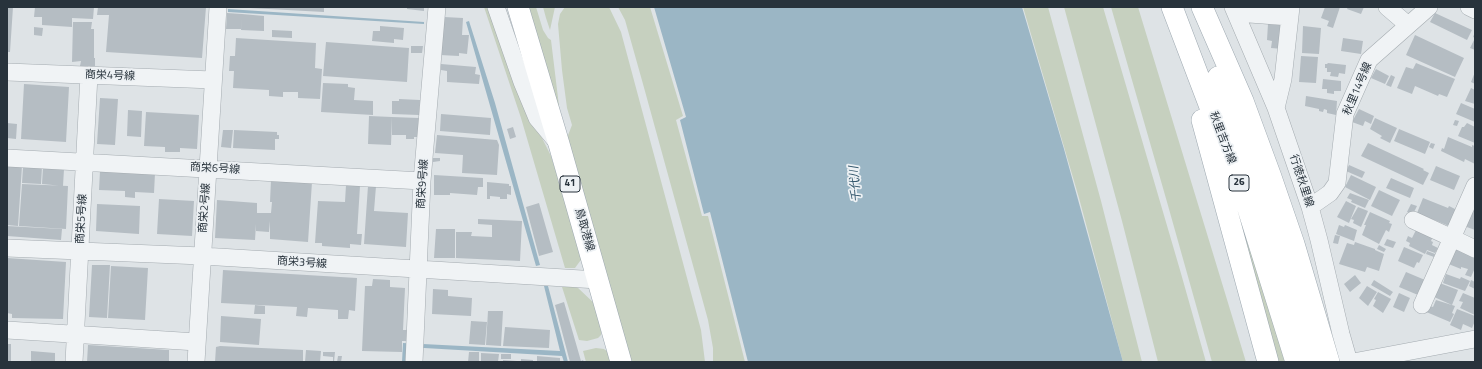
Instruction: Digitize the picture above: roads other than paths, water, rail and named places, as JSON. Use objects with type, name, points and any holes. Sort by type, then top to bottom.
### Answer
[{"type":"main road","name":"鳥取港線","points":[[518,7],[559,144],[621,362]]},
{"type":"main road","points":[[1167,7],[1208,142],[1268,362]]},
{"type":"main road","name":"秋里吉方線","points":[[1172,7],[1245,199],[1296,362]]},
{"type":"main road","name":"秋里吉方線","points":[[1193,7],[1277,242],[1313,362]]},
{"type":"main road","points":[[1202,7],[1243,101],[1271,177],[1294,244],[1329,362]]},
{"type":"street","name":"商栄2号線","points":[[196,362],[218,7]]},
{"type":"street","name":"商栄9号線","points":[[414,362],[422,181],[437,7]]},
{"type":"street","points":[[496,7],[522,82],[537,118],[559,144]]},
{"type":"street","points":[[1387,7],[1408,25]]},
{"type":"street","name":"秋里14号線","points":[[1310,207],[1330,194],[1337,183],[1346,114],[1369,60],[1429,7]]},
{"type":"street","points":[[1469,7],[1475,10]]},
{"type":"street","points":[[1235,10],[1291,12],[1283,80],[1276,108]]},
{"type":"street","name":"行徳秋里線","points":[[1235,10],[1276,108],[1310,207],[1340,334],[1349,362]]},
{"type":"street","name":"商栄4号線","points":[[7,72],[213,80]]},
{"type":"street","name":"商栄5号線","points":[[74,362],[89,76]]},
{"type":"street","name":"商栄6号線","points":[[7,158],[422,181]]},
{"type":"street","points":[[1422,305],[1475,186]]},
{"type":"street","points":[[1413,220],[1475,249]]},
{"type":"street","name":"商栄3号線","points":[[7,248],[202,256],[598,280]]},
{"type":"street","points":[[7,330],[197,342]]},
{"type":"street","points":[[1353,362],[1475,338]]},
{"type":"water","name":"千代川","points":[[654,7],[1022,7],[1064,149],[1123,362],[748,362],[710,212],[704,214],[680,120],[686,117]]},
{"type":"water","points":[[228,9],[424,22],[424,24],[228,12]]},
{"type":"water","points":[[469,21],[495,103],[540,265],[536,266],[466,22]]},
{"type":"water","points":[[544,286],[548,286],[568,362],[564,362],[562,356],[407,347],[407,362],[402,362],[403,343],[560,351]]}]
